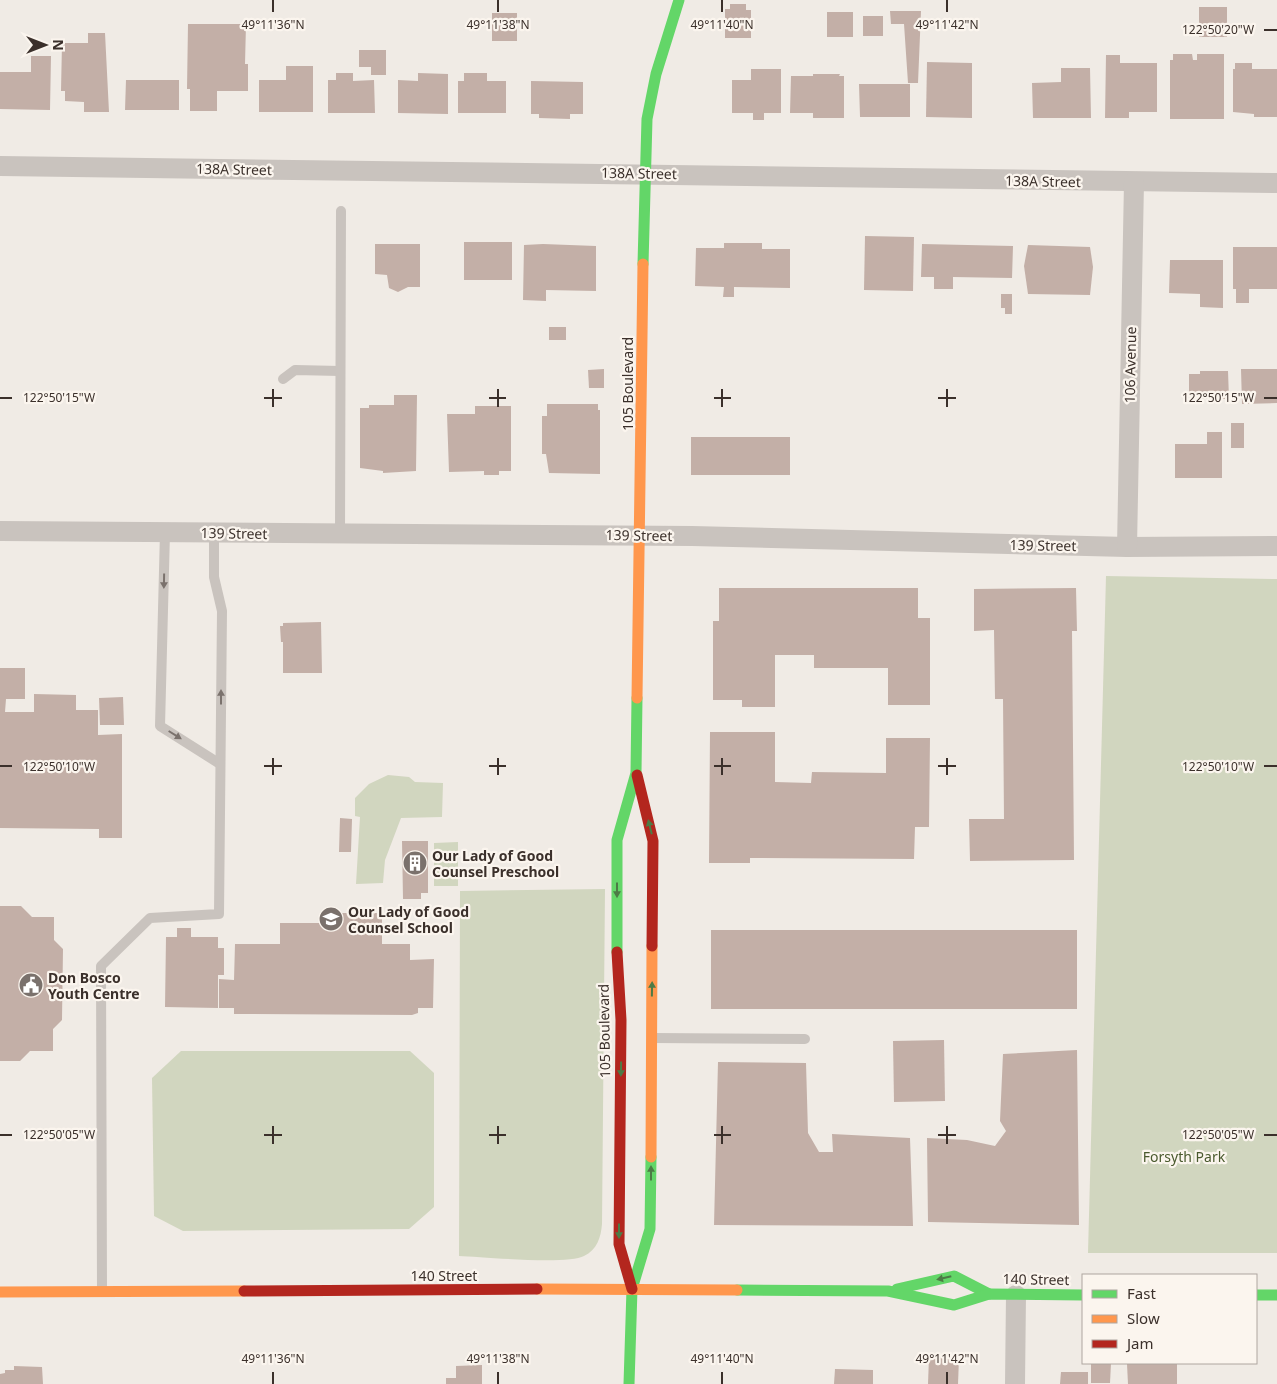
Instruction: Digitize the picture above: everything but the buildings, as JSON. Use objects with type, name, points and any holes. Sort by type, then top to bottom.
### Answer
[{"type":"street","name":"105 Boulevard","points":[[632,1289],[619,1244],[622,1020],[617,962],[617,840],[636,773],[647,119],[656,74],[679,0]]},
{"type":"street","name":"138A Street","points":[[0,166],[1277,183]]},
{"type":"street","name":"106 Avenue","points":[[1127,547],[1134,182]]},
{"type":"street","name":"139 Street","points":[[0,531],[640,535],[1127,547],[1277,546]]},
{"type":"street","name":"105 Boulevard","points":[[629,1384],[632,1289],[650,1229],[653,841],[636,773]]},
{"type":"street","name":"140 Street","points":[[888,1291],[954,1276],[988,1294]]},
{"type":"street","name":"140 Street","points":[[0,1292],[632,1289],[888,1291],[954,1305],[988,1294],[1082,1295]]},
{"type":"street","points":[[1015,1384],[1016,1295]]},
{"type":"street","points":[[1257,1295],[1277,1295]]},
{"type":"lane","points":[[340,534],[341,211]]},
{"type":"lane","points":[[283,379],[295,370],[340,371]]},
{"type":"lane","points":[[165,532],[160,726],[220,764]]},
{"type":"lane","points":[[102,1292],[101,966],[150,918],[219,914],[222,611],[214,577],[214,533]]},
{"type":"lane","points":[[652,1038],[805,1039]]},
{"type":"green space","name":"Forsyth Park","points":[[1106,576],[1277,579],[1277,1253],[1088,1253]]},
{"type":"green space","points":[[388,775],[409,777],[415,782],[443,783],[442,817],[401,818],[385,860],[383,883],[356,884],[360,817],[355,816],[355,798],[369,784]]},
{"type":"green space","points":[[458,842],[458,886],[434,886],[434,843]]},
{"type":"green space","points":[[605,889],[601,1234],[592,1250],[584,1256],[575,1259],[505,1259],[459,1256],[460,891]]},
{"type":"green space","points":[[181,1051],[410,1051],[434,1073],[434,1207],[409,1229],[183,1231],[154,1216],[152,1078]]},
{"type":"traffic: fast","points":[[643,264],[647,119],[656,74],[679,0]]},
{"type":"traffic: fast","points":[[617,952],[617,840],[636,773],[637,698]]},
{"type":"traffic: fast","points":[[629,1384],[632,1289],[650,1229],[651,1157]]},
{"type":"traffic: fast","points":[[897,1289],[954,1276],[989,1294]]},
{"type":"traffic: fast","points":[[737,1290],[888,1291],[954,1305],[989,1294],[1082,1295]]},
{"type":"traffic: fast","points":[[1257,1295],[1277,1295]]},
{"type":"traffic: slow","points":[[637,698],[643,264]]},
{"type":"traffic: slow","points":[[651,1157],[652,946]]},
{"type":"traffic: slow","points":[[537,1289],[737,1290]]},
{"type":"traffic: slow","points":[[0,1292],[244,1291]]},
{"type":"traffic: jam","points":[[637,775],[653,841],[652,946]]},
{"type":"traffic: jam","points":[[617,952],[621,1020],[619,1244],[632,1289]]},
{"type":"traffic: jam","points":[[244,1291],[537,1289]]},
{"type":"place","name":"Our Lady of Good Counsel Preschool","points":[[415,863]]},
{"type":"place","name":"Our Lady of Good Counsel School","points":[[331,919]]},
{"type":"place","name":"Don Bosco Youth Centre","points":[[31,985]]}]
